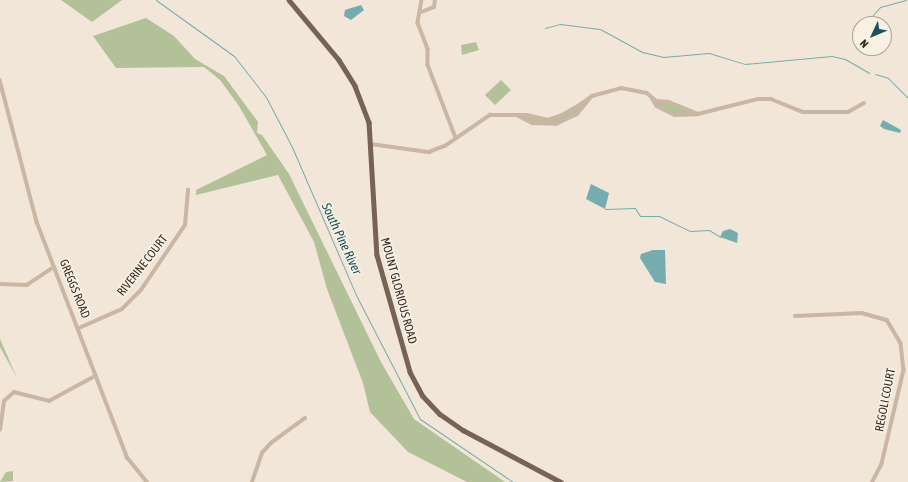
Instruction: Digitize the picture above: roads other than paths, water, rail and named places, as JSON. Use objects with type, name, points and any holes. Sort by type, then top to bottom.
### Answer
[{"type":"main road","name":"MOUNT GLORIOUS ROAD","points":[[288,0],[309,23],[355,86],[369,122],[377,255],[410,372],[422,395],[440,414],[463,430],[561,482]]},
{"type":"street","points":[[422,0],[418,23],[428,48],[428,66],[456,138]]},
{"type":"street","points":[[419,12],[434,7],[435,0]]},
{"type":"street","name":"GREGGS ROAD","points":[[0,80],[38,222],[54,267],[79,328],[127,457],[147,482]]},
{"type":"street","points":[[371,144],[428,152],[456,138],[490,115],[516,115],[548,120],[563,115],[592,96],[621,88],[635,90],[698,114]]},
{"type":"street","points":[[516,115],[544,125],[565,121],[577,114],[592,96]]},
{"type":"street","points":[[652,97],[657,106],[675,115],[698,114],[758,99],[771,99],[804,112],[848,112],[864,103]]},
{"type":"street","points":[[563,115],[565,121]]},
{"type":"street","name":"RIVERINE COURT","points":[[79,328],[122,309],[141,290],[185,225],[188,190]]},
{"type":"street","points":[[0,284],[27,285],[54,267]]},
{"type":"street","name":"REGOLI COURT","points":[[795,316],[862,313],[887,320],[901,343],[906,370],[882,464],[872,482]]},
{"type":"street","points":[[0,430],[4,401],[14,392],[49,401],[96,376]]},
{"type":"street","points":[[252,482],[262,453],[271,443],[305,418]]},
{"type":"water","points":[[361,5],[364,10],[351,20],[344,16],[345,10]]},
{"type":"water","points":[[883,120],[901,130],[900,133],[884,129],[880,126]]},
{"type":"water","points":[[591,184],[609,193],[605,209],[586,199]]},
{"type":"water","points":[[730,229],[738,233],[737,243],[720,237],[723,231]]},
{"type":"water","points":[[653,250],[665,250],[666,284],[655,282],[640,258],[641,254]]},
{"type":"waterway","name":"South Pine River","points":[[156,0],[234,56],[266,97],[292,147],[357,297],[420,419],[513,482]]},
{"type":"waterway","points":[[872,16],[880,7],[906,0]]},
{"type":"waterway","points":[[545,28],[560,24],[600,29],[642,52],[663,57],[709,53],[745,64],[832,56],[845,59],[869,73]]},
{"type":"waterway","points":[[875,74],[888,78],[908,98]]},
{"type":"waterway","points":[[605,209],[635,208],[640,216],[659,216],[690,231],[709,230],[720,237]]}]
